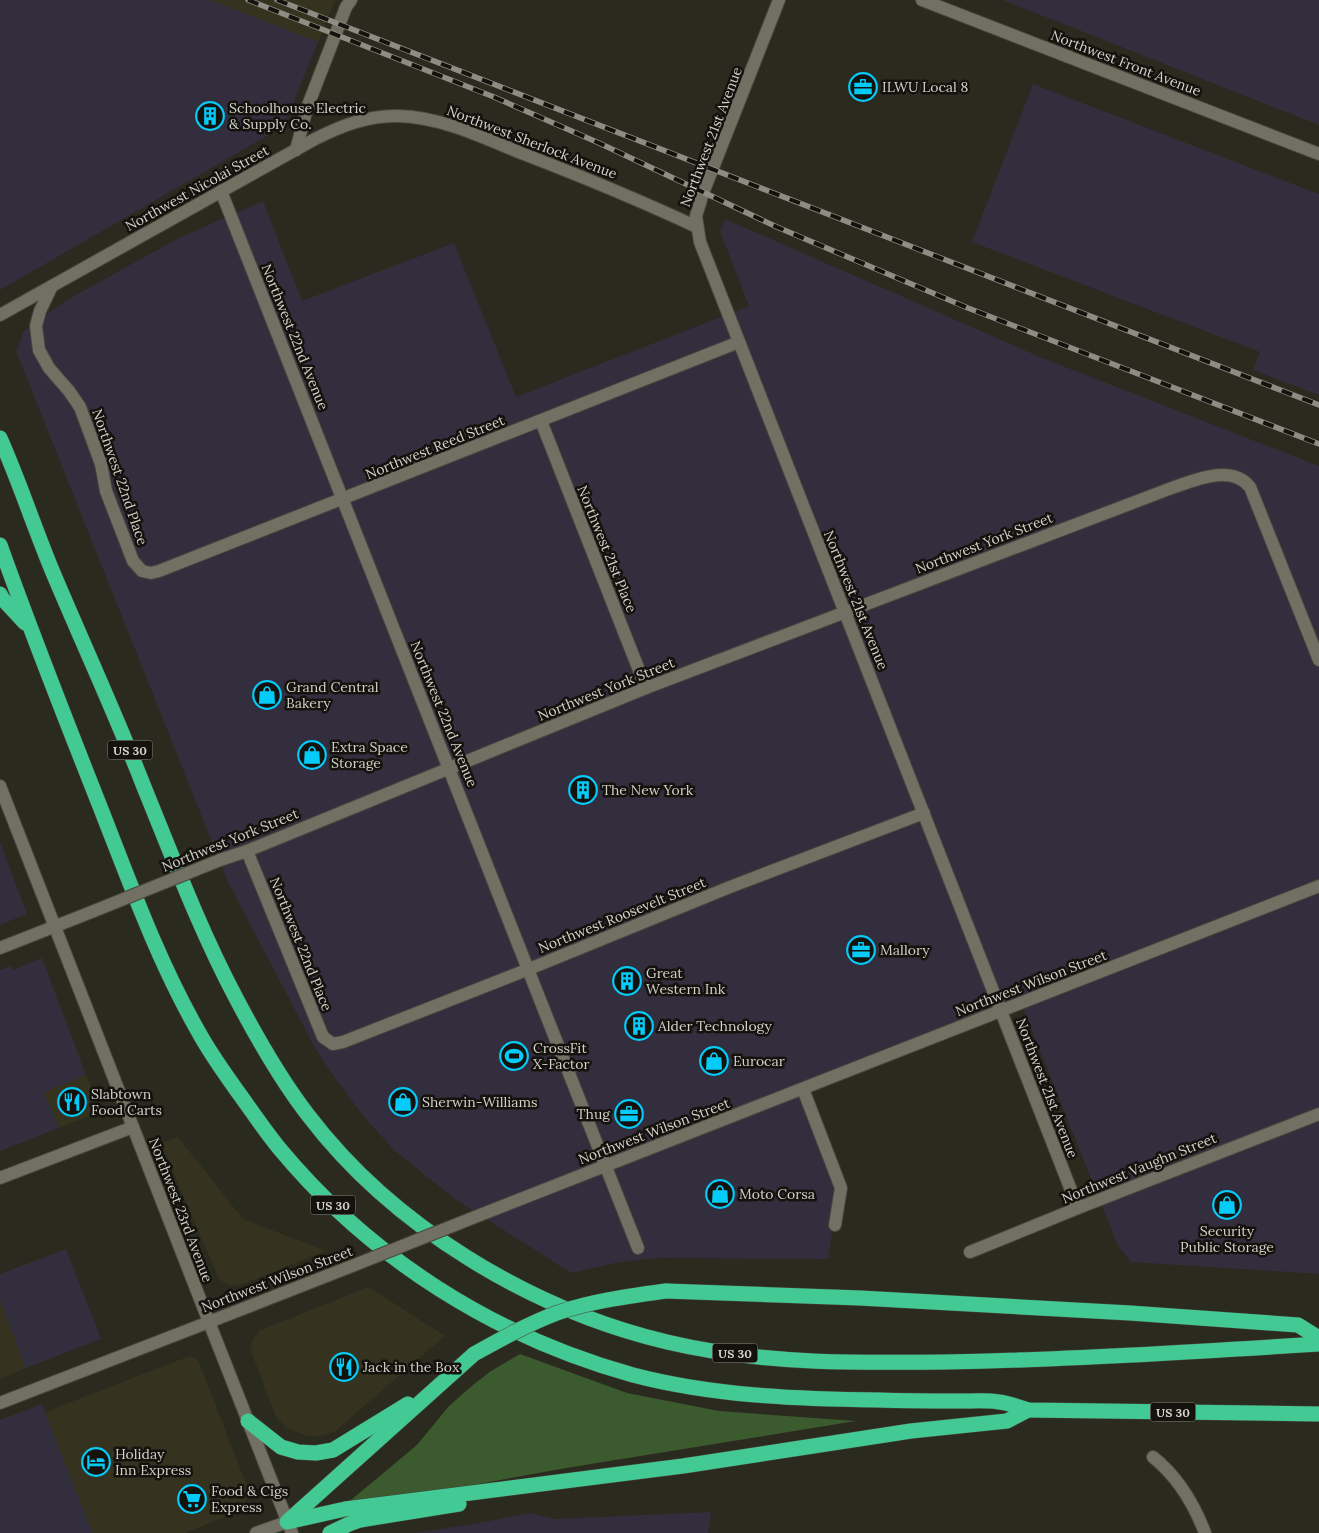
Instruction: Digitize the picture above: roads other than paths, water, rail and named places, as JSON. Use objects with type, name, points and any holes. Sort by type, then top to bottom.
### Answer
[{"type":"highway","name":"US 30","points":[[0,438],[53,572],[121,729],[202,930],[238,1002],[290,1090],[310,1118],[342,1154],[368,1180],[413,1219],[468,1258],[521,1288],[578,1314],[613,1326],[668,1342],[718,1351],[777,1358],[867,1362],[1022,1360],[1129,1356],[1319,1344]]},
{"type":"highway","name":"US 30","points":[[0,544],[31,630],[127,875],[160,954],[198,1031],[218,1064],[278,1147],[316,1188],[374,1243],[412,1272],[452,1298],[511,1329],[561,1351],[635,1375],[686,1385],[743,1393],[863,1400],[1001,1402],[1028,1410],[1319,1414]]},
{"type":"highway","points":[[0,594],[31,630]]},
{"type":"highway","points":[[290,1527],[437,1386],[474,1354],[522,1328],[558,1313],[604,1300],[666,1291],[850,1297],[1130,1312],[1298,1325],[1319,1338]]},
{"type":"highway","points":[[248,1420],[281,1446],[298,1452],[316,1453],[333,1450],[437,1386]]},
{"type":"highway","points":[[290,1527],[346,1510],[546,1482],[683,1466],[911,1430],[1007,1421],[1028,1410]]},
{"type":"highway","points":[[330,1533],[360,1520],[469,1503],[546,1482]]},
{"type":"street","points":[[296,150],[307,108],[346,8],[351,0]]},
{"type":"street","name":"Northwest 21st Avenue","points":[[779,0],[703,193],[696,216],[697,227],[704,254],[1078,1208]]},
{"type":"street","name":"Northwest Front Avenue","points":[[922,0],[1319,154]]},
{"type":"street","name":"Northwest Sherlock Avenue","points":[[296,150],[330,131],[357,121],[384,116],[424,119],[452,127],[544,162],[614,190],[697,227]]},
{"type":"street","name":"Northwest Nicolai Street","points":[[0,315],[296,150]]},
{"type":"street","name":"Northwest 22nd Avenue","points":[[221,191],[638,1248]]},
{"type":"street","name":"Northwest 22nd Place","points":[[52,286],[40,310],[36,326],[40,350],[49,368],[69,391],[80,408],[101,464],[106,492],[133,561],[142,571]]},
{"type":"street","name":"Northwest Reed Street","points":[[142,571],[150,573],[159,571],[739,342]]},
{"type":"street","name":"Northwest 21st Place","points":[[541,421],[646,688]]},
{"type":"street","name":"Northwest York Street","points":[[0,948],[247,851],[646,688],[1169,489],[1206,478],[1229,474],[1240,478],[1250,487],[1319,660]]},
{"type":"street","name":"Northwest 23rd Avenue","points":[[0,786],[290,1527]]},
{"type":"street","name":"Northwest Roosevelt Street","points":[[333,1044],[343,1042],[730,887],[924,813]]},
{"type":"street","name":"Northwest 22nd Place","points":[[247,851],[323,1037],[333,1044]]},
{"type":"street","name":"Northwest Wilson Street","points":[[0,1403],[1319,886]]},
{"type":"street","points":[[803,1089],[841,1188],[835,1225]]},
{"type":"street","name":"Northwest Vaughn Street","points":[[970,1252],[1319,1114]]},
{"type":"street","points":[[0,1178],[133,1127]]},
{"type":"street","points":[[1153,1457],[1167,1468],[1178,1482],[1199,1518],[1205,1533]]},
{"type":"street","points":[[256,1533],[290,1527]]},
{"type":"railway","points":[[248,0],[494,97],[599,143],[777,227],[968,308],[1319,444]]},
{"type":"railway","points":[[277,0],[1319,405]]},
{"type":"place","name":"ILWU Local 8","points":[[863,87]]},
{"type":"place","name":"Schoolhouse Electric & Supply Co.","points":[[210,116]]},
{"type":"place","name":"Grand Central Bakery","points":[[267,695]]},
{"type":"place","name":"Extra Space Storage","points":[[312,755]]},
{"type":"place","name":"The New York","points":[[583,790]]},
{"type":"place","name":"Mallory","points":[[861,950]]},
{"type":"place","name":"Great Western Ink","points":[[627,981]]},
{"type":"place","name":"Alder Technology","points":[[639,1026]]},
{"type":"place","name":"CrossFit X-Factor","points":[[514,1056]]},
{"type":"place","name":"Eurocar","points":[[714,1061]]},
{"type":"place","name":"Slabtown Food Carts","points":[[72,1102]]},
{"type":"place","name":"Sherwin-Williams","points":[[403,1102]]},
{"type":"place","name":"Thug","points":[[629,1114]]},
{"type":"place","name":"Moto Corsa","points":[[720,1194]]},
{"type":"place","name":"Security Public Storage","points":[[1227,1205]]},
{"type":"place","name":"Jack in the Box","points":[[344,1367]]},
{"type":"place","name":"Holiday Inn Express","points":[[96,1462]]},
{"type":"place","name":"Food & Cigs Express","points":[[192,1499]]}]
